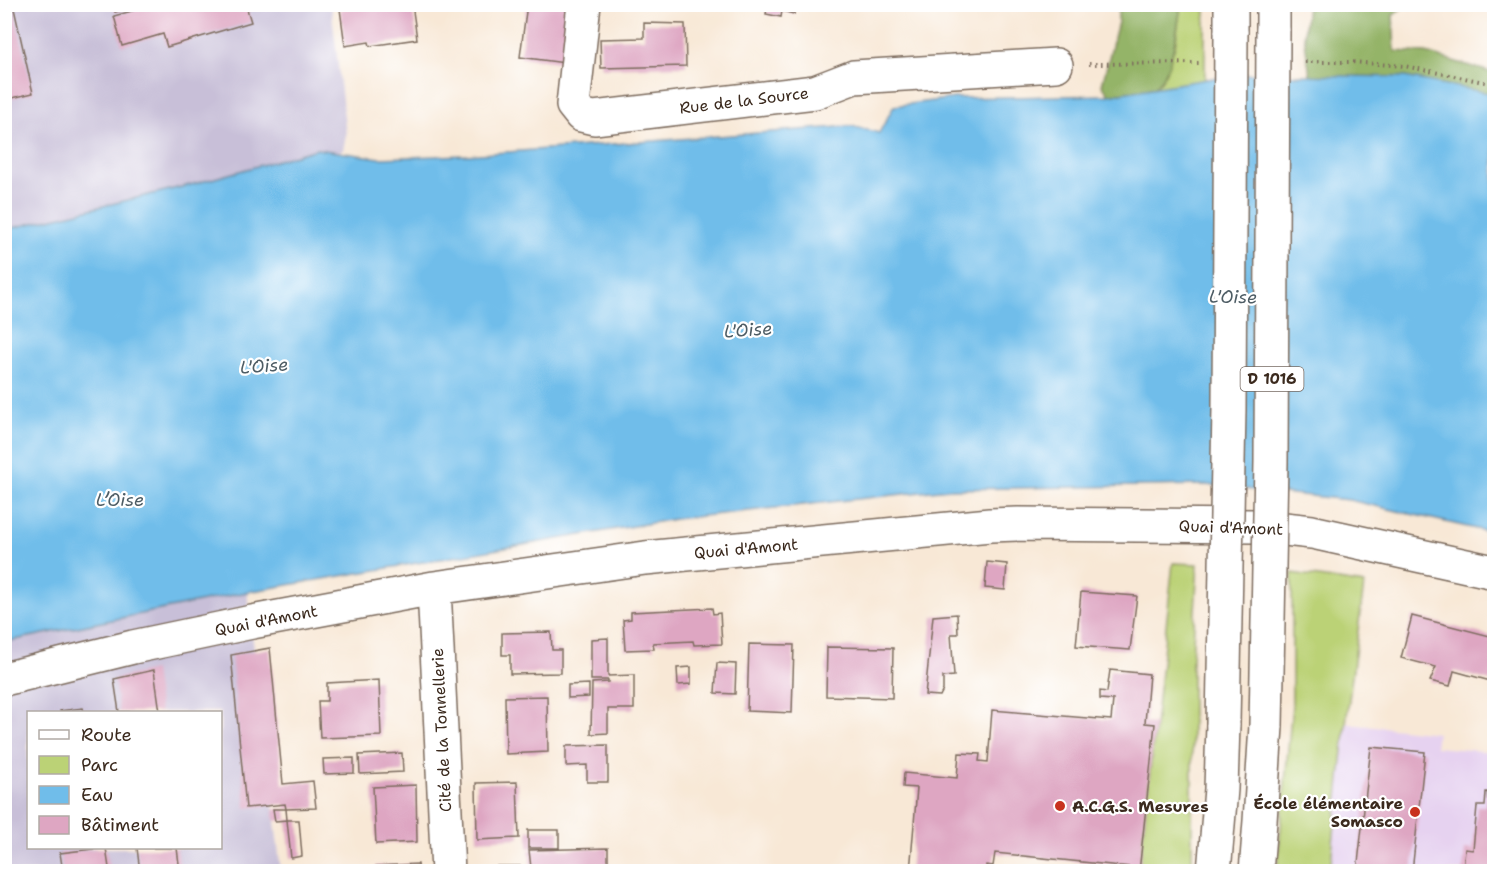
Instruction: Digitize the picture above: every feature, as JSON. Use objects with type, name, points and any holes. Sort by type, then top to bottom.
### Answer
[{"type":"main road","name":"Rue de la Source","points":[[584,4],[573,105],[581,115],[594,118],[815,92],[854,77],[1056,65]]},
{"type":"main road","name":"D 1016","points":[[1256,872],[1266,726],[1272,450],[1273,18]]},
{"type":"main road","name":"D 1016","points":[[1214,872],[1221,789],[1223,724],[1229,409],[1231,19]]},
{"type":"main road","name":"Quai d'Amont","points":[[4,679],[152,643],[434,588],[645,558],[990,525],[1257,526],[1312,532],[1494,572]]},
{"type":"main road","name":"Cité de la Tonnellerie","points":[[434,588],[448,872]]},
{"type":"path","points":[[1351,62],[1404,66],[1494,84]]},
{"type":"shaded area","points":[[4,5],[331,5],[346,135],[343,150],[5,230]]},
{"type":"shaded area","points":[[247,592],[281,871],[5,872],[5,642]]},
{"type":"shaded area","name":"École élémentaire Somasco","points":[[1346,723],[1437,733],[1435,747],[1494,752],[1494,871],[1330,872]]},
{"type":"green space","points":[[1118,5],[1181,5],[1173,51],[1165,75],[1159,83],[1152,88],[1109,95],[1102,85],[1118,22]]},
{"type":"green space","points":[[1181,5],[1205,5],[1205,98],[1154,87],[1162,80],[1175,46]]},
{"type":"green space","points":[[1307,5],[1406,5],[1393,15],[1395,51],[1426,53],[1494,73],[1494,127],[1319,92],[1310,75],[1304,35]]},
{"type":"green space","points":[[1173,563],[1198,564],[1192,659],[1192,871],[1139,871]]},
{"type":"green space","points":[[1292,573],[1364,584],[1330,871],[1277,871],[1292,705]]},
{"type":"water","points":[[1238,74],[1405,77],[1494,94],[1494,533],[1349,500],[1206,485],[949,489],[675,519],[247,592],[5,642],[4,230],[194,184],[317,149],[380,158],[467,155],[852,126],[879,133],[894,106],[955,98],[1109,95]]},
{"type":"building","points":[[4,4],[13,4],[33,93],[4,100]]},
{"type":"building","points":[[156,4],[262,5],[247,9],[251,22],[167,47],[163,34],[122,46],[114,16]]},
{"type":"building","points":[[364,4],[412,4],[417,39],[370,46],[369,42],[345,46],[340,9],[364,6]]},
{"type":"building","points":[[527,4],[573,4],[565,63],[520,57]]},
{"type":"building","points":[[746,4],[796,4],[794,14],[782,11],[781,17],[766,14],[767,9],[746,6]]},
{"type":"building","points":[[113,5],[141,5],[115,12]]},
{"type":"building","points":[[644,23],[685,24],[686,66],[601,68],[600,39],[644,38]]},
{"type":"building","points":[[987,562],[1007,564],[1005,590],[985,588]]},
{"type":"building","points":[[1081,592],[1137,596],[1130,650],[1076,646]]},
{"type":"building","points":[[712,608],[713,614],[720,613],[722,644],[694,645],[693,641],[653,643],[654,649],[625,650],[623,620],[631,619],[631,612]]},
{"type":"building","points":[[957,614],[958,634],[951,634],[954,676],[943,677],[943,690],[940,696],[925,695],[933,616]]},
{"type":"building","points":[[1412,616],[1494,637],[1494,682],[1454,671],[1450,686],[1430,681],[1436,667],[1401,658]]},
{"type":"building","points":[[551,632],[552,650],[561,650],[561,673],[510,674],[510,655],[502,655],[502,633]]},
{"type":"building","points":[[608,638],[608,676],[634,675],[634,709],[608,709],[608,733],[591,734],[592,683],[608,682],[608,680],[591,680],[591,639]]},
{"type":"building","points":[[749,644],[794,645],[792,713],[747,711]]},
{"type":"building","points":[[827,647],[893,648],[892,698],[826,696]]},
{"type":"building","points":[[270,648],[283,784],[313,781],[316,808],[286,809],[285,804],[246,808],[231,655]]},
{"type":"building","points":[[717,663],[736,664],[735,694],[715,693]]},
{"type":"building","points":[[691,667],[691,684],[678,685],[677,668]]},
{"type":"building","points":[[154,670],[160,711],[119,711],[114,679]]},
{"type":"building","name":"A.C.G.S. Mesures","points":[[1110,670],[1149,674],[1145,723],[1155,724],[1139,872],[1130,872],[1130,867],[995,853],[993,866],[986,865],[986,872],[910,872],[917,788],[903,787],[904,773],[957,778],[959,753],[980,754],[979,761],[988,762],[992,710],[1111,720],[1113,700],[1100,699],[1100,691],[1107,692]]},
{"type":"building","points":[[379,680],[381,736],[320,738],[318,701],[327,701],[327,683]]},
{"type":"building","points":[[589,684],[589,697],[568,698],[568,685]]},
{"type":"building","points":[[547,696],[548,752],[506,754],[505,697]]},
{"type":"building","points":[[83,708],[84,711],[60,711]]},
{"type":"building","points":[[608,745],[608,782],[587,782],[587,765],[566,766],[566,746]]},
{"type":"building","points":[[1371,747],[1425,752],[1412,872],[1357,872]]},
{"type":"building","points":[[402,753],[403,772],[360,774],[359,755]]},
{"type":"building","points":[[354,758],[354,773],[324,774],[323,759]]},
{"type":"building","points":[[517,782],[519,838],[477,840],[476,783]]},
{"type":"building","points":[[416,785],[417,842],[376,844],[373,787]]},
{"type":"building","points":[[1486,792],[1494,793],[1494,872],[1463,872],[1465,849],[1473,850],[1477,806],[1485,806]]},
{"type":"building","points":[[273,809],[286,809],[287,820],[275,821]]},
{"type":"building","points":[[287,820],[299,820],[302,856],[291,858]]},
{"type":"building","points":[[528,830],[559,830],[559,848],[528,848]]},
{"type":"building","points":[[608,848],[608,872],[587,872],[587,865],[531,868],[529,850]]},
{"type":"building","points":[[106,849],[109,868],[86,872],[63,872],[60,853]]},
{"type":"building","points":[[137,849],[177,849],[180,872],[140,872]]},
{"type":"building","points":[[418,864],[419,872],[376,872],[376,866]]},
{"type":"building","points":[[497,866],[520,866],[520,872],[497,872]]},
{"type":"place","name":"A.C.G.S. Mesures","points":[[1060,806]]},
{"type":"place","name":"École élémentaire Somasco","points":[[1415,812]]},
{"type":"water label","name":"L'Oise","points":[[1233,297]]},
{"type":"water label","name":"L'Oise","points":[[748,330]]},
{"type":"water label","name":"L'Oise","points":[[264,366]]},
{"type":"water label","name":"L’Oise","points":[[120,500]]}]
